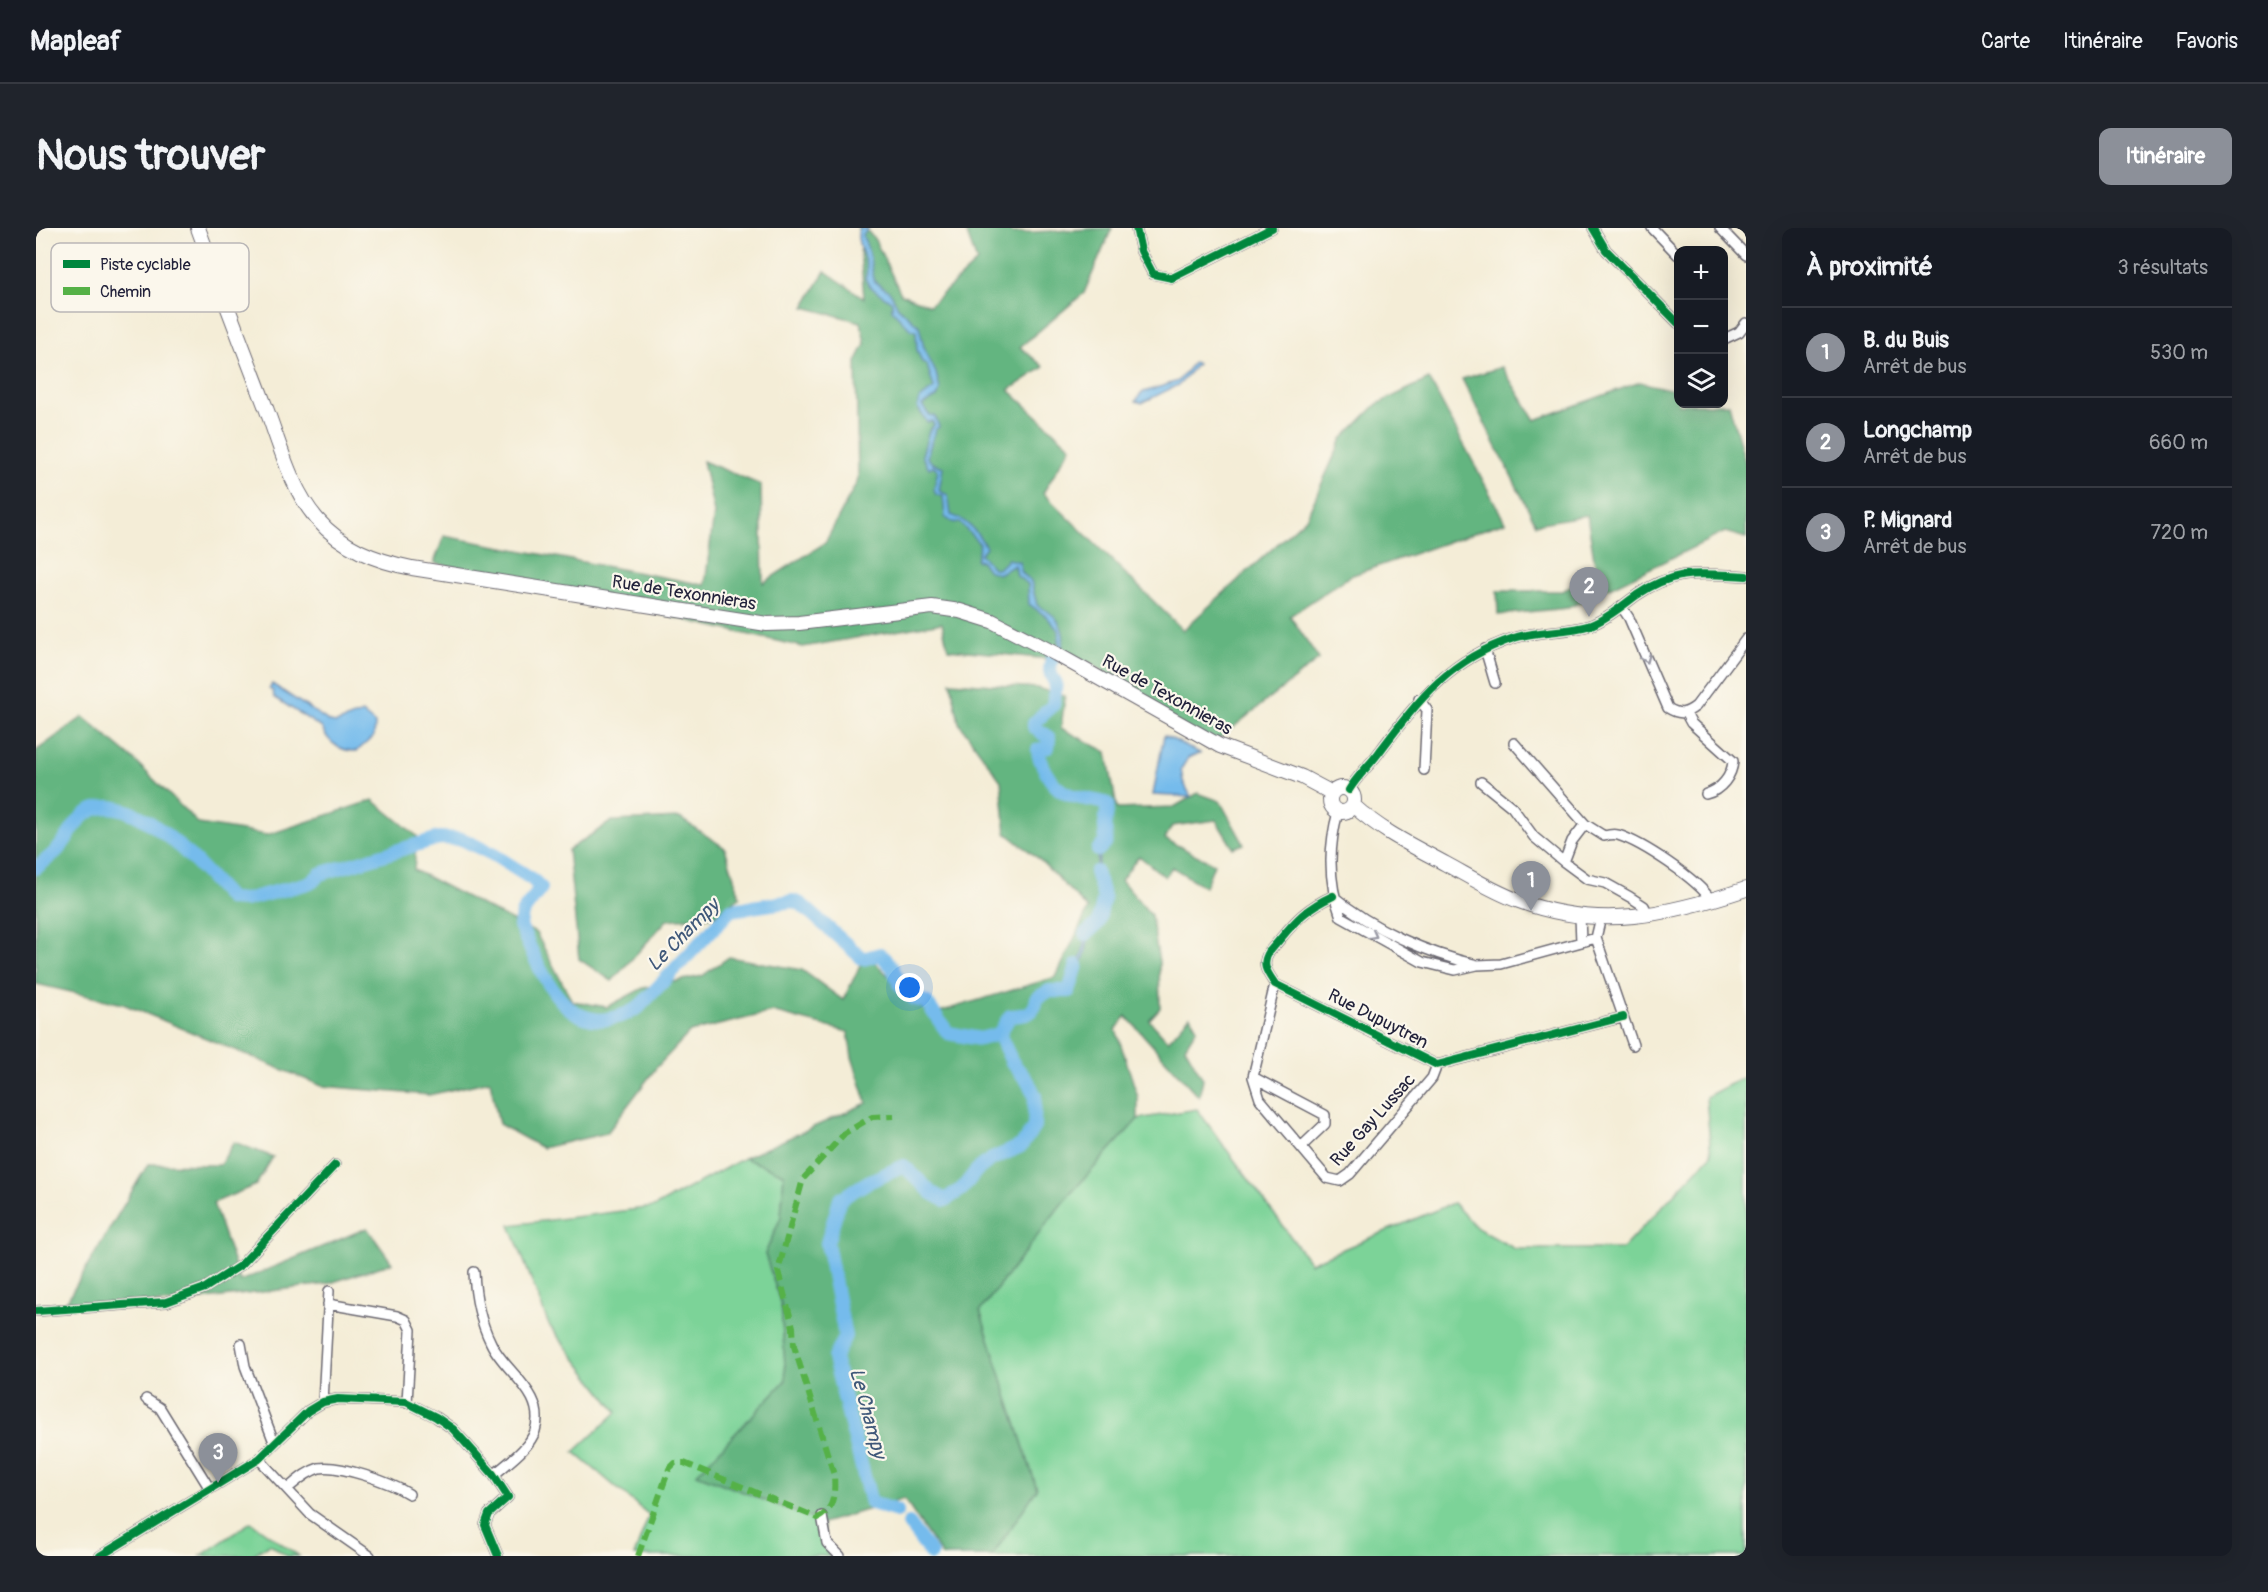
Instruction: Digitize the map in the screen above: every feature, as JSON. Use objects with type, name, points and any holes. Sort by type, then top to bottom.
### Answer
[{"type":"main road","name":"Rue de Texonnieras","points":[[198,228],[204,243]]},
{"type":"main road","name":"Rue de Texonnieras","points":[[230,312],[304,503],[319,521],[349,547],[384,562],[412,568],[767,624],[799,623],[932,607],[960,611],[992,621],[1220,746],[1302,777],[1332,793]]},
{"type":"main road","points":[[1354,806],[1347,812],[1338,812],[1330,804],[1332,793],[1340,788],[1349,790],[1354,797],[1354,806],[1370,821],[1495,890],[1519,901],[1580,916],[1649,916],[1746,889]]},
{"type":"street","points":[[1136,228],[1141,251],[1153,274],[1172,278],[1272,228]]},
{"type":"street","points":[[1593,228],[1606,250],[1674,319]]},
{"type":"street","points":[[1652,228],[1674,251]]},
{"type":"street","points":[[1720,228],[1746,255]]},
{"type":"street","points":[[1728,337],[1739,332],[1746,323]]},
{"type":"street","points":[[1349,790],[1419,699],[1449,671],[1485,649],[1516,637],[1594,624],[1659,581],[1674,576],[1705,573],[1746,576]]},
{"type":"street","points":[[1621,606],[1629,618],[1668,708],[1674,712],[1685,712],[1696,706],[1746,639]]},
{"type":"street","points":[[1485,649],[1495,683]]},
{"type":"street","points":[[1419,699],[1427,710],[1424,770]]},
{"type":"street","points":[[1685,712],[1691,723],[1732,761],[1732,772],[1715,792],[1706,794]]},
{"type":"street","points":[[1514,743],[1585,825],[1604,836],[1616,834],[1669,864],[1704,891],[1710,900]]},
{"type":"street","points":[[1481,782],[1512,807],[1534,837],[1564,862],[1587,879],[1605,883],[1637,901],[1644,906],[1649,916]]},
{"type":"street","points":[[1338,812],[1330,860],[1333,897],[1341,917],[1422,962],[1455,970],[1477,965],[1501,964],[1596,938]]},
{"type":"street","points":[[1564,862],[1572,841],[1585,825]]},
{"type":"street","points":[[1253,1077],[1275,984],[1265,969],[1265,959],[1311,906],[1333,897]]},
{"type":"street","points":[[1580,916],[1581,942]]},
{"type":"street","points":[[1601,917],[1596,938],[1633,1045]]},
{"type":"street","name":"Rue Dupuytren","points":[[1275,984],[1437,1065],[1623,1017]]},
{"type":"street","name":"Rue Gay Lussac","points":[[1253,1077],[1260,1099],[1328,1178],[1340,1181],[1350,1174],[1432,1078],[1437,1065]]},
{"type":"street","name":"Rue Gay Lussac","points":[[1253,1077],[1325,1115],[1324,1124],[1301,1147]]},
{"type":"street","points":[[36,1311],[166,1302],[205,1287],[241,1265],[335,1165]]},
{"type":"street","points":[[474,1272],[474,1295],[492,1345],[530,1393],[536,1416],[535,1431],[525,1447],[494,1475]]},
{"type":"street","points":[[323,1402],[329,1291]]},
{"type":"street","points":[[328,1304],[397,1316],[406,1320],[411,1330],[407,1403]]},
{"type":"street","points":[[241,1344],[245,1366],[274,1442]]},
{"type":"street","points":[[100,1556],[259,1459],[308,1411],[323,1402],[338,1399],[407,1403],[453,1429],[494,1475],[508,1497],[489,1515],[485,1525],[498,1556]]},
{"type":"street","points":[[146,1400],[160,1408],[210,1489]]},
{"type":"street","points":[[259,1459],[310,1514],[370,1556]]},
{"type":"street","points":[[287,1490],[306,1473],[320,1468],[333,1467],[398,1486],[410,1494]]},
{"type":"street","points":[[822,1516],[827,1542],[840,1556]]},
{"type":"green space","points":[[858,228],[865,228],[875,240],[901,294],[930,305],[977,262],[965,228],[1009,228],[1011,233],[1112,228],[1084,293],[1020,347],[1044,367],[1009,390],[1071,447],[1043,493],[1183,630],[1306,518],[1342,439],[1377,404],[1429,379],[1505,522],[1350,576],[1290,616],[1319,659],[1207,748],[1090,663],[948,649],[942,623],[803,647],[434,563],[444,536],[705,585],[714,513],[703,461],[761,485],[763,583],[825,543],[858,480],[856,362],[865,344],[861,322],[804,307],[825,271],[864,298]]},
{"type":"green space","points":[[1502,367],[1535,420],[1640,382],[1674,390],[1674,408],[1728,408],[1729,404],[1746,465],[1746,538],[1725,532],[1568,608],[1498,615],[1497,591],[1562,591],[1596,571],[1587,515],[1536,524],[1462,379]]},
{"type":"green space","points":[[951,682],[1037,688],[1065,696],[1061,728],[1107,752],[1117,809],[1174,807],[1198,793],[1220,801],[1244,844],[1233,848],[1216,820],[1172,826],[1165,839],[1214,864],[1205,887],[1172,867],[1165,877],[1139,856],[1121,880],[1151,915],[1159,961],[1160,1008],[1149,1020],[1168,1041],[1190,1016],[1197,1028],[1185,1047],[1203,1079],[1199,1097],[1126,1016],[1116,1030],[1138,1097],[1138,1119],[1063,1202],[980,1311],[1037,1489],[992,1556],[942,1556],[904,1499],[823,1523],[697,1474],[786,1380],[781,1304],[765,1254],[781,1217],[784,1174],[744,1158],[867,1103],[852,1057],[848,1032],[772,1012],[690,1032],[656,1068],[607,1133],[542,1148],[499,1124],[490,1081],[429,1095],[322,1086],[123,1004],[36,984],[36,751],[83,717],[131,757],[199,824],[267,835],[373,800],[417,836],[414,870],[536,933],[572,1001],[607,1007],[643,988],[702,976],[729,957],[802,970],[843,1000],[866,954],[929,1015],[1056,977],[1088,909],[1039,859],[1006,833],[1001,781],[959,723]]},
{"type":"green space","points":[[680,818],[725,848],[740,897],[713,916],[667,920],[612,981],[579,959],[568,850],[612,821]]},
{"type":"green space","points":[[1746,1076],[1746,1556],[992,1556],[1037,1489],[980,1311],[1063,1202],[1138,1119],[1197,1109],[1310,1263],[1453,1203],[1477,1228],[1515,1249],[1622,1249],[1711,1155],[1706,1097]]},
{"type":"green space","points":[[234,1142],[273,1157],[256,1185],[213,1203],[240,1281],[367,1228],[392,1263],[327,1284],[174,1303],[65,1304],[148,1164],[220,1165]]},
{"type":"green space","points":[[744,1158],[784,1173],[781,1217],[765,1254],[781,1304],[786,1380],[697,1474],[823,1523],[828,1553],[832,1556],[634,1556],[649,1515],[574,1452],[617,1412],[549,1325],[510,1225],[654,1207]]},
{"type":"green space","points":[[251,1522],[299,1556],[287,1556],[270,1544],[251,1556],[201,1556]]},
{"type":"water","points":[[860,228],[869,228],[863,235],[874,281],[890,292],[898,307],[919,326],[924,348],[936,373],[940,390],[937,397],[922,405],[929,415],[935,416],[939,427],[935,430],[927,457],[932,463],[943,467],[939,491],[948,495],[951,515],[967,524],[979,537],[986,547],[980,554],[993,568],[998,569],[1008,559],[1019,562],[1022,573],[1031,581],[1037,605],[1058,621],[1063,636],[1059,652],[1059,631],[1047,617],[1029,604],[1028,584],[1017,576],[1015,565],[998,574],[987,570],[981,561],[976,560],[980,544],[960,523],[952,522],[945,517],[943,496],[936,495],[934,489],[938,470],[933,466],[929,468],[922,456],[929,431],[934,425],[932,421],[927,422],[917,407],[920,399],[934,388],[927,365],[922,362],[917,350],[916,331],[911,330],[892,310],[892,302],[869,286],[865,278],[866,266],[858,239]]},
{"type":"water","points":[[1194,362],[1197,364],[1180,384],[1142,403],[1136,401],[1141,393],[1178,381]]},
{"type":"water","points":[[1052,661],[1055,677],[1056,684],[1050,674]]},
{"type":"water","points":[[272,684],[330,722],[336,723],[362,713],[375,724],[374,736],[357,751],[341,748],[328,738],[322,728],[274,697],[273,691],[269,689]]},
{"type":"water","points":[[1056,685],[1057,707],[1040,719],[1037,726],[1049,734],[1053,743],[1051,749],[1040,755],[1050,778],[1058,787],[1066,791],[1101,798],[1112,806],[1106,812],[1109,841],[1098,864],[1099,880],[1105,885],[1105,905],[1099,924],[1088,934],[1082,965],[1075,982],[1068,993],[1049,994],[1038,1001],[1040,1006],[1027,1019],[1012,1018],[1004,1035],[1008,1049],[1031,1080],[1039,1098],[1034,1132],[1022,1145],[1034,1127],[1035,1096],[1029,1083],[1012,1062],[999,1034],[1010,1016],[1031,1011],[1037,998],[1041,995],[1069,991],[1082,954],[1086,933],[1098,923],[1104,898],[1103,887],[1096,877],[1098,850],[1106,841],[1104,817],[1108,804],[1063,792],[1057,787],[1050,779],[1039,755],[1038,750],[1050,744],[1049,738],[1034,727],[1034,723],[1053,705]]},
{"type":"water","points":[[1164,735],[1200,753],[1188,758],[1181,769],[1183,781],[1191,797],[1153,795]]},
{"type":"water","points":[[1021,1146],[1016,1151],[990,1162],[978,1172],[955,1200],[943,1203],[932,1195],[933,1191],[945,1200],[953,1198],[984,1164]]},
{"type":"waterway","points":[[1054,656],[1050,667],[1056,684],[1053,705],[1034,723],[1034,727],[1049,738],[1048,747],[1038,750],[1039,756],[1052,781],[1065,793],[1108,804],[1105,825],[1106,842],[1098,850]]},
{"type":"waterway","name":"Le Champy","points":[[36,868],[58,850],[82,817],[100,808],[120,809],[141,818],[163,832],[202,868],[230,899],[245,900],[312,882],[320,874],[439,838],[462,839],[494,855],[532,879],[541,888],[522,913],[520,926],[549,985],[576,1013],[593,1019],[614,1018],[638,1008],[731,910],[793,901],[801,904],[863,959],[880,954],[892,967],[901,986],[914,998],[926,1002],[948,1033],[980,1039],[999,1034],[1012,1062],[1029,1083],[1035,1096],[1034,1127],[1021,1146],[990,1160],[976,1171],[962,1189],[945,1200],[932,1193],[904,1166],[868,1182],[840,1199],[827,1243],[845,1336],[834,1358],[871,1503],[897,1511]]},
{"type":"waterway","points":[[1086,934],[1098,923],[1104,898],[1096,872]]},
{"type":"waterway","points":[[999,1034],[1010,1016],[1032,1011],[1037,998],[1049,991],[1069,991],[1077,965]]},
{"type":"waterway","name":"Le Champy","points":[[909,1524],[931,1554]]},
{"type":"marked path","points":[[638,1556],[669,1469],[675,1463],[684,1463],[818,1518],[831,1505],[834,1494],[834,1475],[794,1346],[793,1327],[778,1271],[803,1179],[845,1133],[872,1117],[894,1116]]},
{"type":"cycle path","points":[[1136,228],[1141,251],[1153,274],[1172,278],[1272,228]]},
{"type":"cycle path","points":[[1593,228],[1606,250],[1674,319]]},
{"type":"cycle path","points":[[1349,790],[1423,697],[1454,669],[1472,657],[1514,638],[1591,625],[1664,580],[1702,574],[1746,576]]},
{"type":"cycle path","points":[[1333,896],[1304,913],[1269,952],[1265,965],[1270,976],[1275,984],[1437,1065],[1623,1017]]},
{"type":"cycle path","points":[[36,1311],[166,1302],[205,1288],[241,1265],[335,1165]]},
{"type":"cycle path","points":[[100,1556],[259,1459],[308,1411],[323,1402],[338,1399],[406,1402],[436,1417],[453,1429],[493,1474],[508,1497],[489,1514],[485,1525],[498,1556]]},
{"type":"place","name":"Longchamp","points":[[1589,617]]},
{"type":"place","name":"B. du Buis","points":[[1531,911]]},
{"type":"place","name":"P. Mignard","points":[[218,1483]]}]
